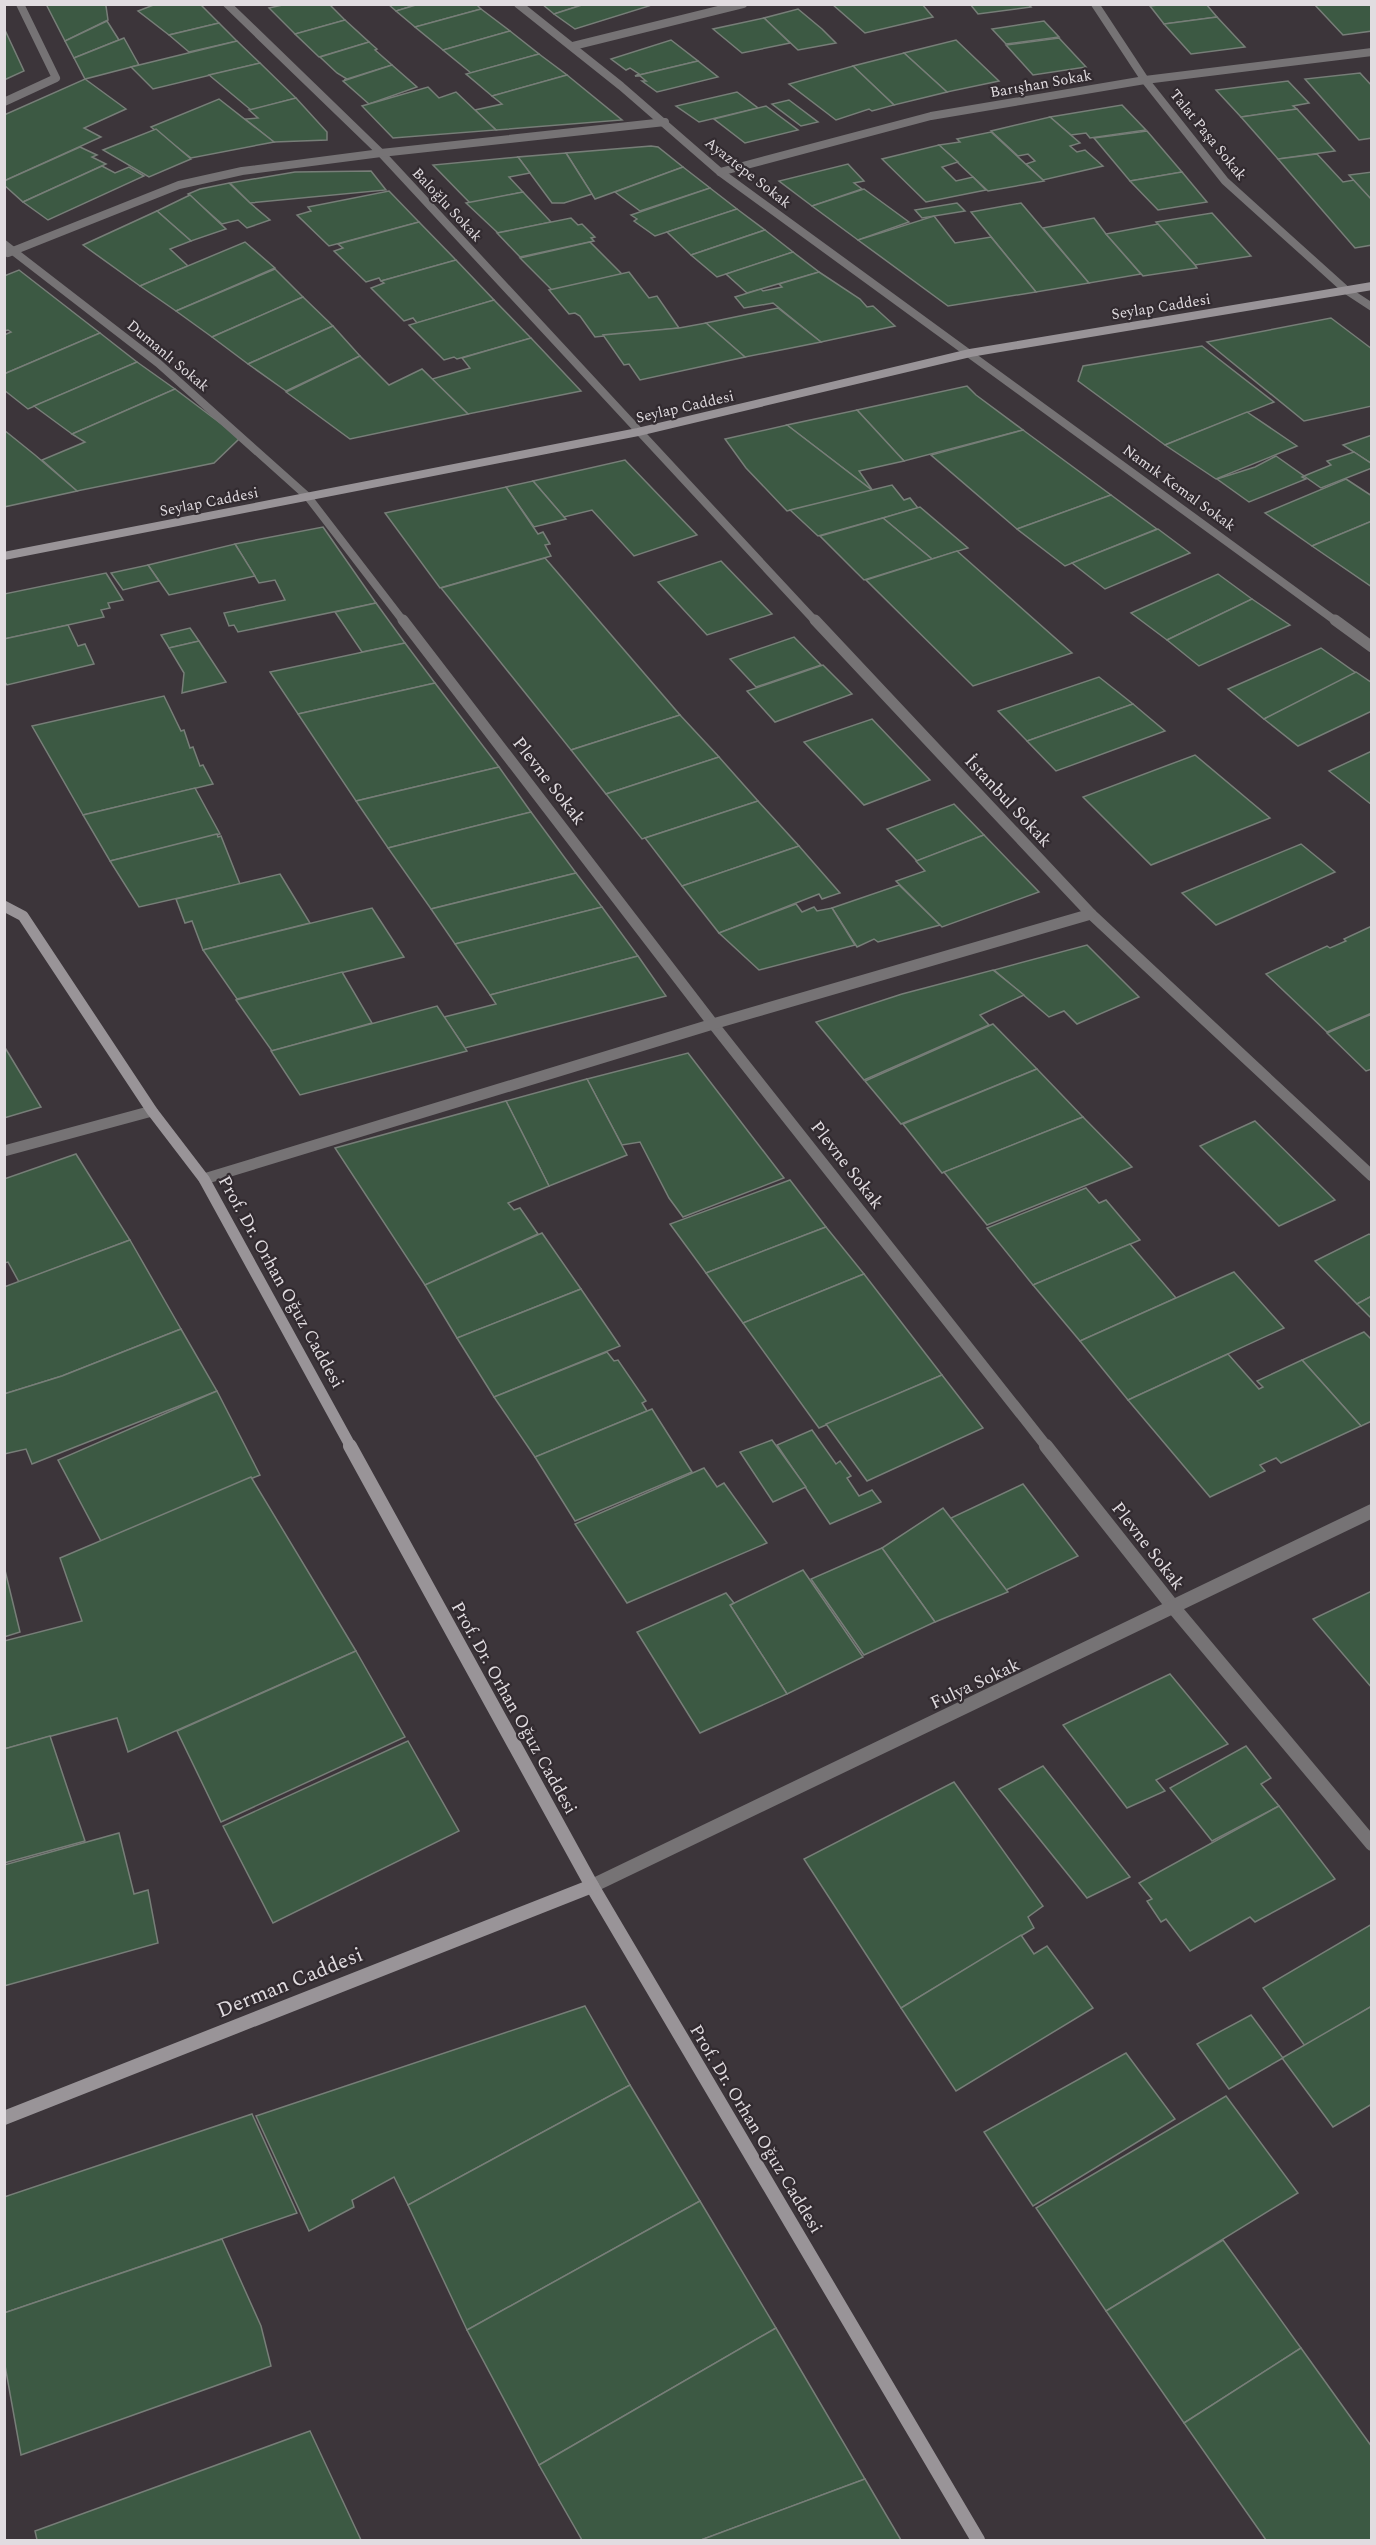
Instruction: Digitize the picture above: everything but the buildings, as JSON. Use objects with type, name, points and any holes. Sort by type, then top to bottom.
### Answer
[{"type":"main road","name":"Seylap Caddesi","points":[[4,556],[638,432],[970,353],[1371,286]]},
{"type":"main road","name":"Prof. Dr. Orhan Oğuz Caddesi","points":[[4,906],[23,916],[152,1111],[204,1179],[592,1886],[978,2541]]},
{"type":"main road","name":"Derman Caddesi","points":[[4,2118],[592,1886]]},
{"type":"street","points":[[4,102],[56,78],[20,4]]},
{"type":"street","name":"Baloğlu Sokak","points":[[226,4],[381,153],[638,432]]},
{"type":"street","name":"Ayaztepe Sokak","points":[[518,4],[665,122],[720,172],[970,353]]},
{"type":"street","points":[[573,46],[743,4]]},
{"type":"street","name":"Talat Paşa Sokak","points":[[1095,4],[1145,80],[1225,181],[1346,290],[1371,307]]},
{"type":"street","name":"Barışhan Sokak","points":[[720,172],[931,116],[1145,80],[1371,52]]},
{"type":"street","points":[[9,253],[179,185],[242,171],[381,153],[665,122]]},
{"type":"street","name":"Dumanlı Sokak","points":[[4,244],[9,253],[158,363],[308,497]]},
{"type":"street","name":"Namık Kemal Sokak","points":[[970,353],[1371,647]]},
{"type":"street","name":"İstanbul Sokak","points":[[638,432],[1091,914],[1371,1176]]},
{"type":"street","name":"Plevne Sokak","points":[[308,497],[713,1024],[1174,1608],[1371,1844]]},
{"type":"street","points":[[204,1179],[713,1024],[1091,914]]},
{"type":"street","points":[[4,1151],[152,1111]]},
{"type":"street","name":"Fulya Sokak","points":[[592,1886],[1174,1608],[1371,1511]]}]
